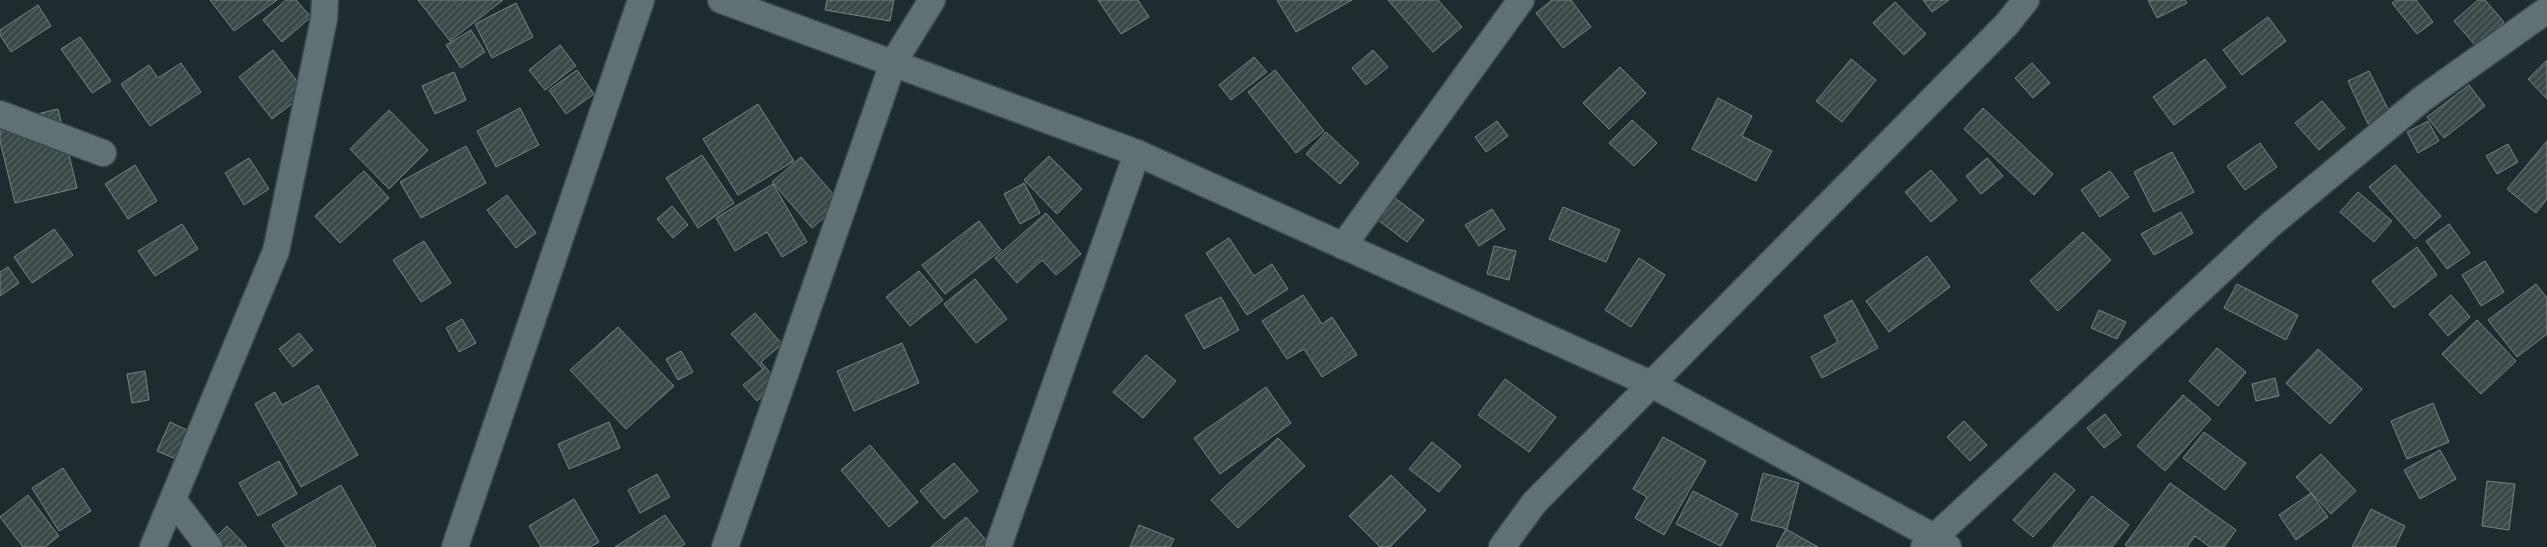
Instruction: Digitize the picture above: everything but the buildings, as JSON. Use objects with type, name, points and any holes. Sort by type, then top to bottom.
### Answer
[{"type":"street","points":[[153,547],[276,251],[324,19],[326,0]]},
{"type":"street","points":[[455,547],[641,0]]},
{"type":"street","points":[[721,0],[1137,153],[1651,384],[1935,544],[2270,225],[2422,98],[2547,10]]},
{"type":"street","points":[[1343,246],[1521,0]]},
{"type":"street","points":[[1502,547],[1534,503],[2007,24],[2026,0]]},
{"type":"street","points":[[725,547],[893,63],[934,2]]},
{"type":"street","points":[[0,114],[103,153]]},
{"type":"street","points":[[998,547],[1137,153]]},
{"type":"street","points":[[173,500],[209,547]]}]
